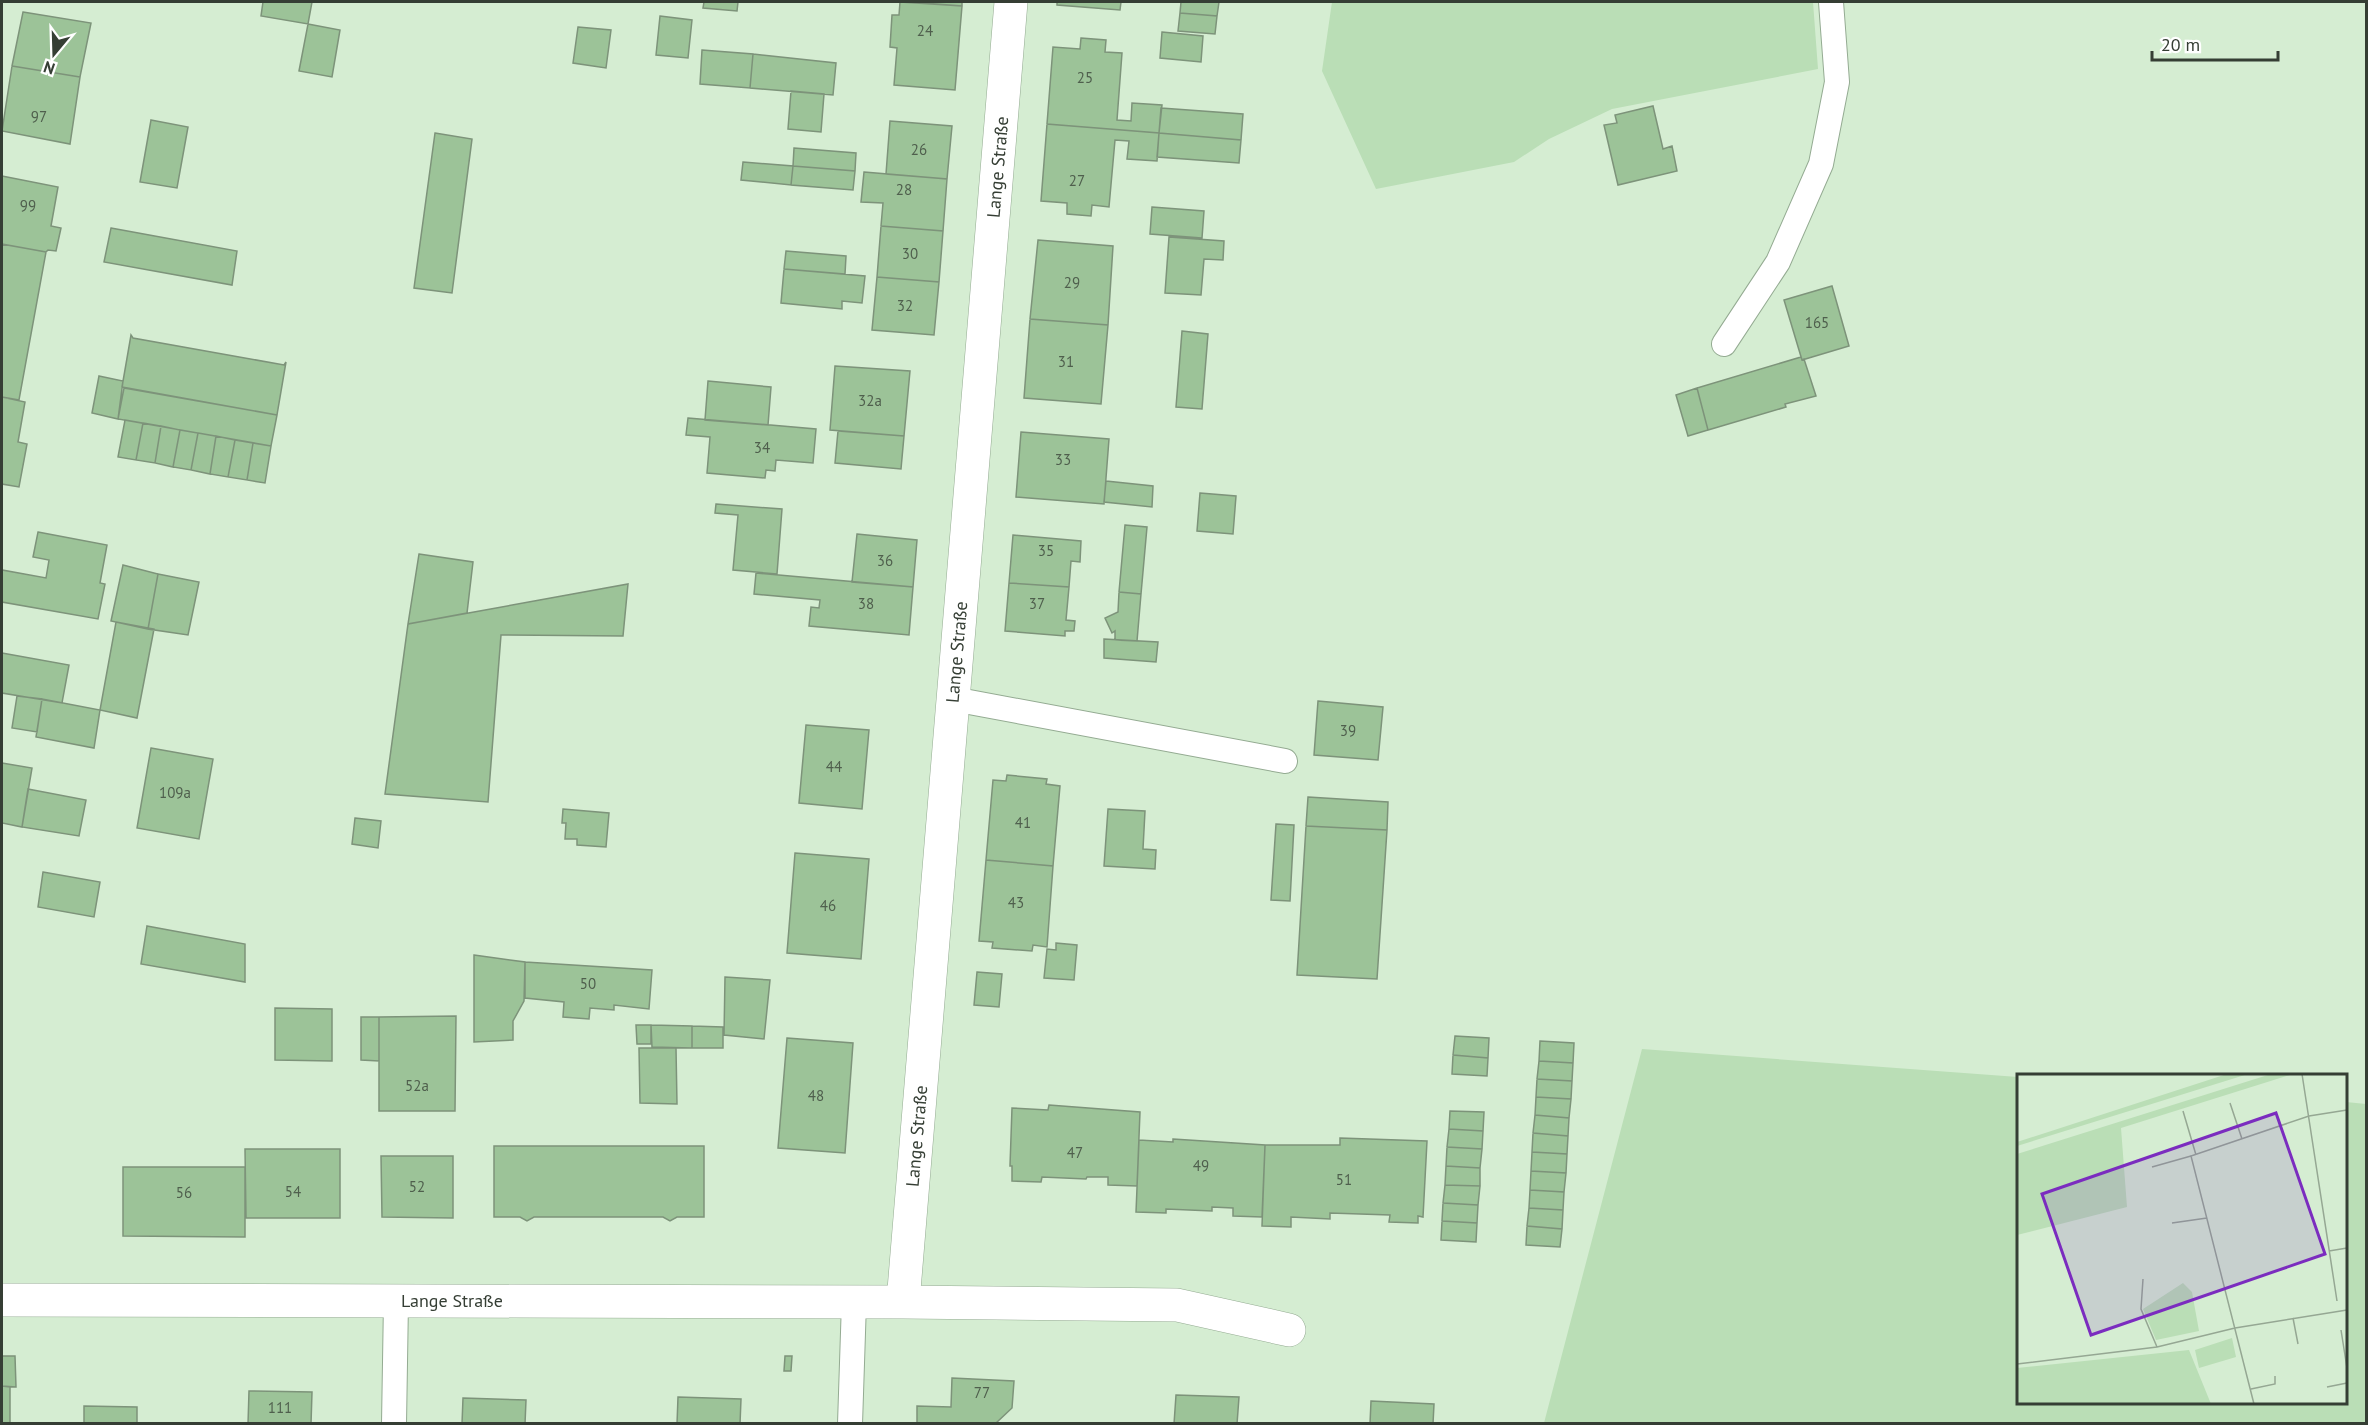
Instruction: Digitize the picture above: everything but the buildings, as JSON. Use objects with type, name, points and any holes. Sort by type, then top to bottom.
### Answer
[{"type":"street","name":"Lange Straße","points":[[903,1302],[1011,2]]},
{"type":"street","name":"Lange Straße","points":[[2,1300],[903,1302],[1177,1305],[1289,1330]]},
{"type":"lane","points":[[1724,344],[1778,262],[1821,164],[1837,82],[1831,2]]},
{"type":"lane","points":[[953,699],[1285,761]]},
{"type":"lane","points":[[394,1424],[396,1301]]},
{"type":"lane","points":[[850,1424],[854,1302]]},
{"type":"green space","points":[[1332,2],[1813,2],[1818,69],[1612,109],[1549,139],[1514,162],[1376,189],[1322,71]]},
{"type":"green space","points":[[1642,1049],[2017,1077],[2017,1404],[2347,1404],[2347,1102],[2366,1104],[2366,1423],[1544,1423]]}]
